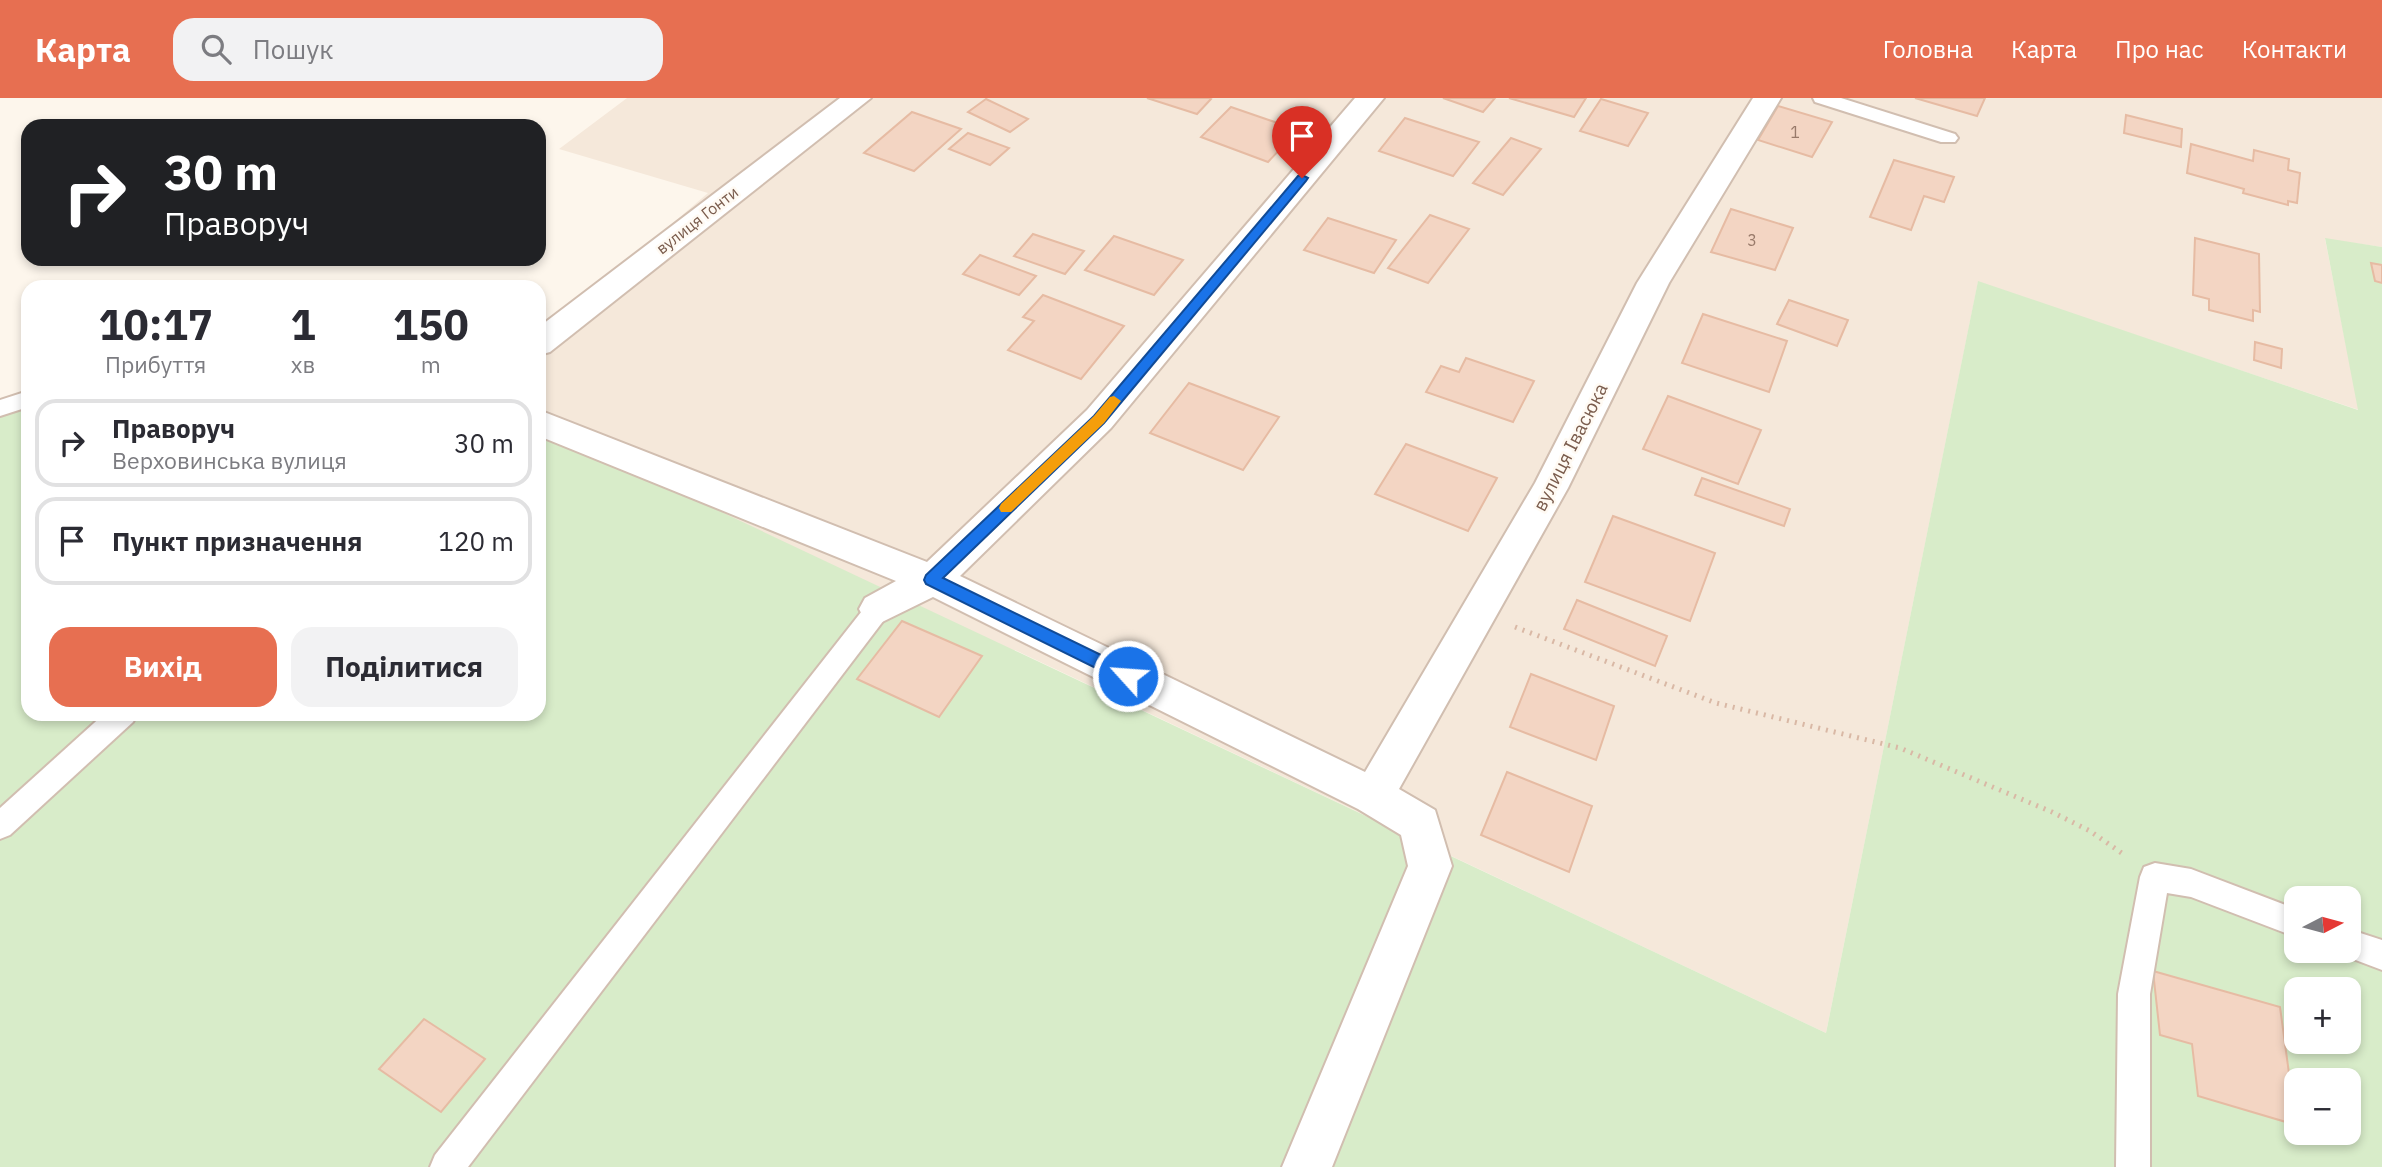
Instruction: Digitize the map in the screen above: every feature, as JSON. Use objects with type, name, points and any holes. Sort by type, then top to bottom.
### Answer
[{"type":"street","name":"вулиця Гонти","points":[[546,339],[857,98]]},
{"type":"street","points":[[878,609],[932,580],[1099,419],[1370,98]]},
{"type":"street","name":"вулиця Івасюка","points":[[1373,796],[1550,488],[1653,283],[1767,98]]},
{"type":"street","points":[[546,425],[932,580],[1373,796],[1420,824],[1430,866],[1307,1167]]},
{"type":"lane","points":[[1822,98],[1948,138]]},
{"type":"lane","points":[[0,408],[21,402]]},
{"type":"lane","points":[[447,1167],[878,609]]},
{"type":"lane","points":[[0,826],[115,721]]},
{"type":"lane","points":[[2133,1167],[2134,994],[2155,877],[2191,883],[2284,918]]},
{"type":"lane","points":[[2361,948],[2382,955]]},
{"type":"path","points":[[1479,613],[1716,704],[1900,748],[2052,812],[2090,831],[2155,877]]},
{"type":"shaded area","points":[[627,98],[2382,98],[2382,247],[2325,239],[2359,410],[1978,282],[1826,1033],[1015,650],[949,749],[546,432],[546,332],[708,193],[559,149]]},
{"type":"green space","points":[[2325,238],[2382,247],[2382,1167],[0,1167],[0,409],[21,403],[21,721],[546,721],[546,429],[1826,1033],[1978,281],[2358,410]]},
{"type":"building","points":[[1147,98],[1209,98],[1211,99],[1197,114]]},
{"type":"building","points":[[1443,98],[1495,98],[1483,112]]},
{"type":"building","points":[[1509,98],[1586,98],[1574,117]]},
{"type":"building","points":[[1915,98],[1985,98],[1977,116]]},
{"type":"building","points":[[986,99],[1028,119],[1010,132],[968,112]]},
{"type":"building","points":[[1601,99],[1648,113],[1628,146],[1580,131]]},
{"type":"building","points":[[1778,106],[1832,122],[1812,157],[1758,140]]},
{"type":"building","points":[[1231,107],[1298,130],[1268,162],[1201,137]]},
{"type":"building","points":[[912,112],[961,129],[914,171],[864,153]]},
{"type":"building","points":[[2126,115],[2182,129],[2181,147],[2124,133]]},
{"type":"building","points":[[1405,118],[1479,142],[1453,176],[1379,151]]},
{"type":"building","points":[[968,133],[1009,148],[990,165],[949,149]]},
{"type":"building","points":[[1511,138],[1541,149],[1503,195],[1473,183]]},
{"type":"building","points":[[2191,144],[2253,161],[2254,150],[2289,159],[2288,170],[2300,173],[2297,203],[2288,201],[2288,205],[2243,193],[2244,189],[2187,173]]},
{"type":"building","points":[[1894,160],[1954,177],[1944,202],[1924,196],[1911,230],[1870,217]]},
{"type":"building","points":[[1731,209],[1793,228],[1775,270],[1711,252]]},
{"type":"building","points":[[1430,215],[1469,229],[1428,283],[1388,268]]},
{"type":"building","points":[[1328,218],[1396,240],[1374,273],[1304,250]]},
{"type":"building","points":[[1033,234],[1084,251],[1065,274],[1014,256]]},
{"type":"building","points":[[1114,236],[1183,260],[1154,295],[1085,270]]},
{"type":"building","points":[[2195,238],[2259,254],[2260,312],[2253,310],[2253,321],[2209,310],[2209,299],[2193,295]]},
{"type":"building","points":[[980,255],[1036,276],[1019,295],[963,274]]},
{"type":"building","points":[[2371,263],[2382,265],[2382,283],[2375,281]]},
{"type":"building","points":[[1043,295],[1124,326],[1081,379],[1008,350],[1034,321],[1023,317]]},
{"type":"building","points":[[1789,300],[1848,320],[1837,346],[1777,324]]},
{"type":"building","points":[[1703,314],[1787,341],[1769,392],[1682,363]]},
{"type":"building","points":[[2255,342],[2282,349],[2281,368],[2254,360]]},
{"type":"building","points":[[1466,358],[1534,381],[1513,422],[1426,392],[1441,366],[1459,372]]},
{"type":"building","points":[[1189,383],[1279,417],[1243,470],[1150,433]]},
{"type":"building","points":[[1668,396],[1761,430],[1738,484],[1643,449]]},
{"type":"building","points":[[1406,444],[1497,478],[1468,531],[1375,494]]},
{"type":"building","points":[[1702,478],[1790,509],[1784,526],[1695,495]]},
{"type":"building","points":[[1613,516],[1715,553],[1690,621],[1585,582]]},
{"type":"building","points":[[1577,600],[1667,636],[1655,666],[1564,629]]},
{"type":"building","points":[[902,621],[982,656],[939,717],[857,679]]},
{"type":"building","points":[[1531,674],[1614,706],[1596,760],[1510,727]]},
{"type":"building","points":[[1507,772],[1592,806],[1569,872],[1481,835]]},
{"type":"building","points":[[2153,971],[2280,1007],[2284,1054],[2286,1054],[2288,1068],[2284,1068],[2284,1121],[2198,1096],[2192,1044],[2160,1035]]},
{"type":"building","points":[[424,1019],[485,1059],[441,1112],[379,1069]]},
{"type":"slow traffic","points":[[1006,508],[1099,419],[1114,401]]},
{"type":"route","points":[[1128,676],[932,580],[1099,419],[1302,178]]}]
